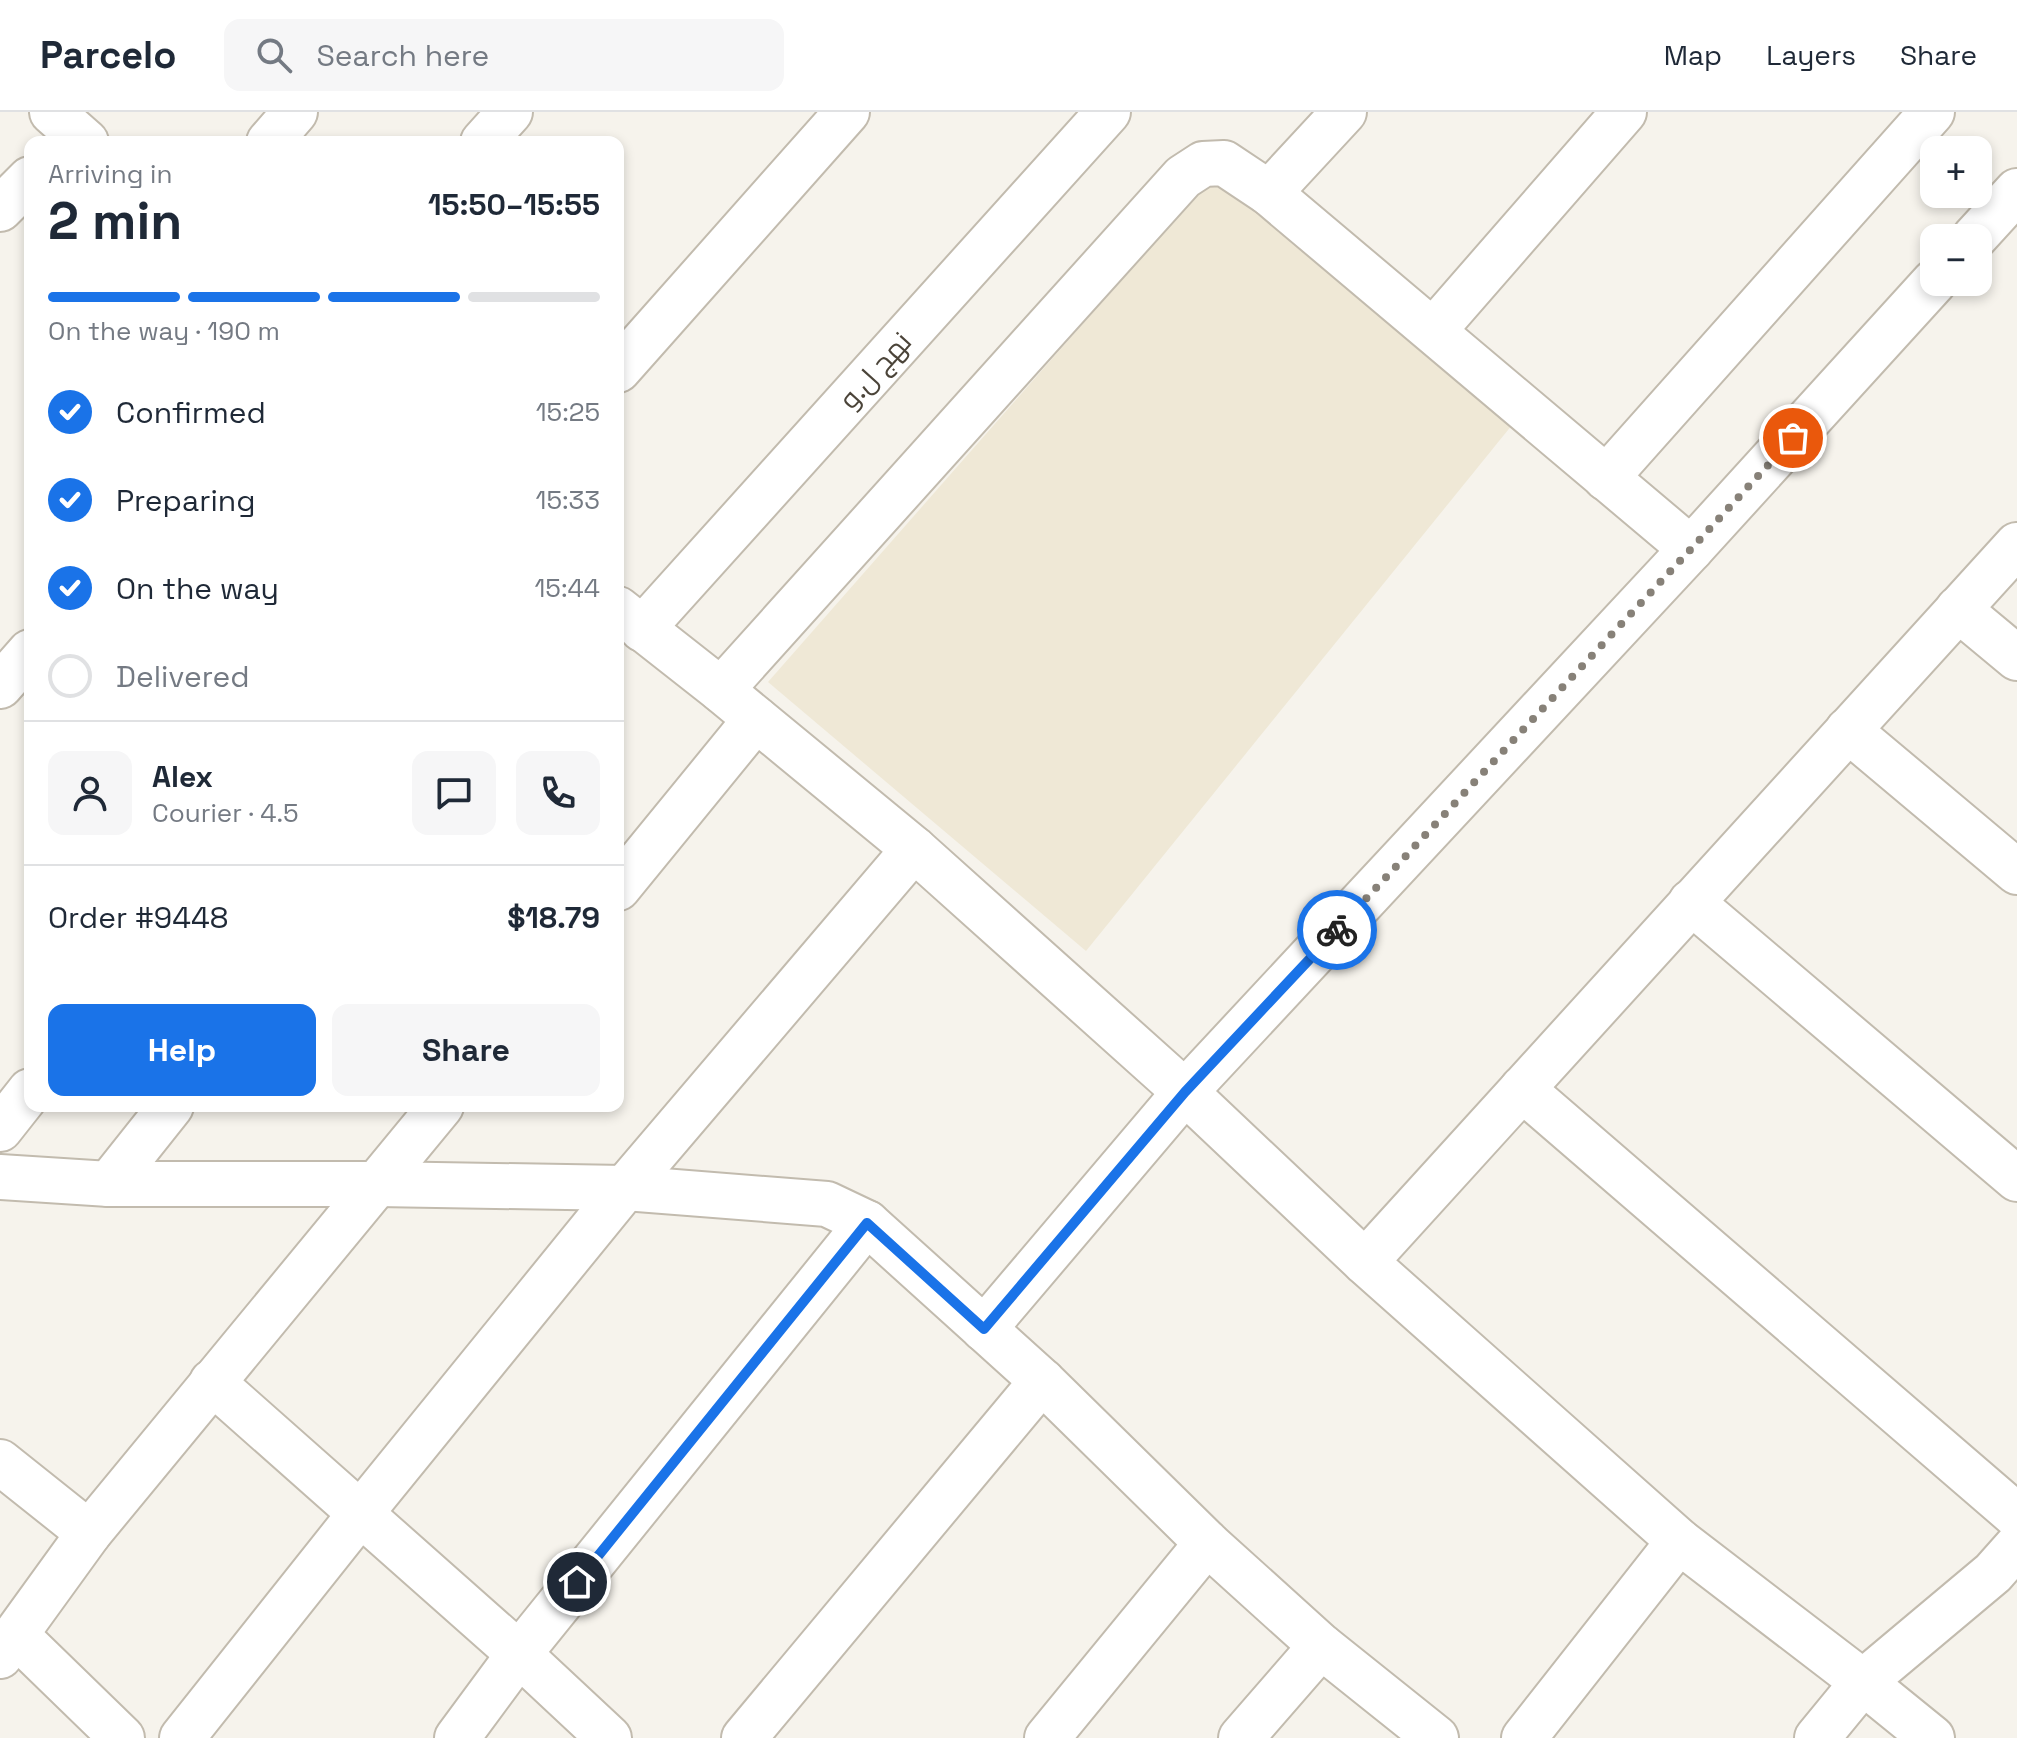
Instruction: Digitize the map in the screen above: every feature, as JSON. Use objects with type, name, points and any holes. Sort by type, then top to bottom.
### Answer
[{"type":"street","points":[[274,136],[295,112]]},
{"type":"street","points":[[488,136],[510,112]]},
{"type":"street","points":[[624,363],[847,112]]},
{"type":"street","name":"نهج ل.و","points":[[630,619],[1108,112]]},
{"type":"street","points":[[1269,193],[1344,112]]},
{"type":"street","points":[[1434,330],[1624,112]]},
{"type":"street","points":[[1606,478],[1932,112]]},
{"type":"street","points":[[721,690],[1183,177],[1203,164],[1224,163],[1269,193],[1691,549]]},
{"type":"street","points":[[0,209],[24,185]]},
{"type":"street","points":[[1987,224],[2017,191]]},
{"type":"street","points":[[984,1329],[1185,1092],[1691,549],[1921,296]]},
{"type":"street","points":[[1365,1262],[2017,545]]},
{"type":"street","points":[[1958,609],[2017,658]]},
{"type":"street","points":[[630,619],[914,849],[1185,1092],[1365,1262],[1679,1541],[1932,1738]]},
{"type":"street","points":[[0,686],[24,659]]},
{"type":"street","points":[[624,881],[756,719]]},
{"type":"street","points":[[1848,730],[2017,872]]},
{"type":"street","points":[[182,1738],[625,1188],[914,849]]},
{"type":"street","points":[[1691,902],[2017,1179]]},
{"type":"street","points":[[1522,1089],[2017,1516]]},
{"type":"street","points":[[0,1129],[24,1099]]},
{"type":"street","points":[[109,1184],[166,1112]]},
{"type":"street","points":[[122,1738],[8,1646],[89,1533],[436,1112]]},
{"type":"street","points":[[0,1177],[109,1184],[625,1188],[827,1204],[867,1223],[1042,1381],[1207,1543],[1321,1646],[1436,1738]]},
{"type":"street","points":[[457,1738],[519,1654],[867,1223]]},
{"type":"street","points":[[744,1738],[1042,1381]]},
{"type":"street","points":[[212,1382],[519,1654],[609,1738]]},
{"type":"street","points":[[0,1462],[89,1533]]},
{"type":"street","points":[[1524,1738],[1679,1541]]},
{"type":"street","points":[[1047,1738],[1207,1543]]},
{"type":"street","points":[[1817,1738],[1863,1682],[1993,1573],[2017,1546]]},
{"type":"street","points":[[1241,1738],[1321,1646]]},
{"type":"shaded area","points":[[1224,163],[1525,409],[1086,951],[768,682]]},
{"type":"way so far","points":[[1337,930],[1793,438]]},
{"type":"route","points":[[577,1582],[867,1223],[984,1329],[1185,1092],[1337,930]]}]
